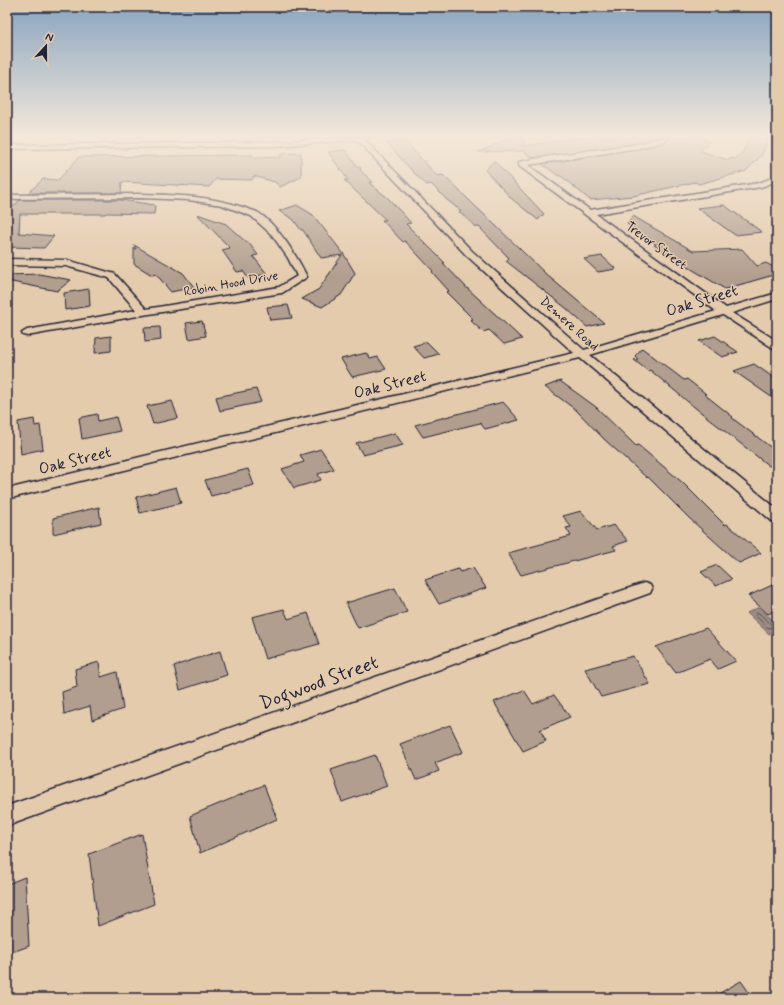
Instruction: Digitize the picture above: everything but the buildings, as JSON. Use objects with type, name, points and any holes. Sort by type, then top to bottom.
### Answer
[{"type":"street","name":"Demere Road","points":[[401,184],[468,252],[582,354],[777,517]]},
{"type":"street","name":"Trevor Street","points":[[548,184],[723,311],[777,346]]},
{"type":"street","points":[[587,213],[764,184]]},
{"type":"street","name":"Robin Hood Drive","points":[[7,198],[142,196],[188,198],[223,203],[254,214],[275,233],[293,258],[302,277],[282,290],[143,312],[27,333]]},
{"type":"street","points":[[7,262],[67,262],[112,276],[143,312]]},
{"type":"street","name":"Oak Street","points":[[7,494],[582,354],[777,296]]},
{"type":"street","name":"Dogwood Street","points":[[7,816],[644,588]]},
{"type":"water","points":[[759,607],[777,624],[777,629],[769,634],[747,613]]}]
